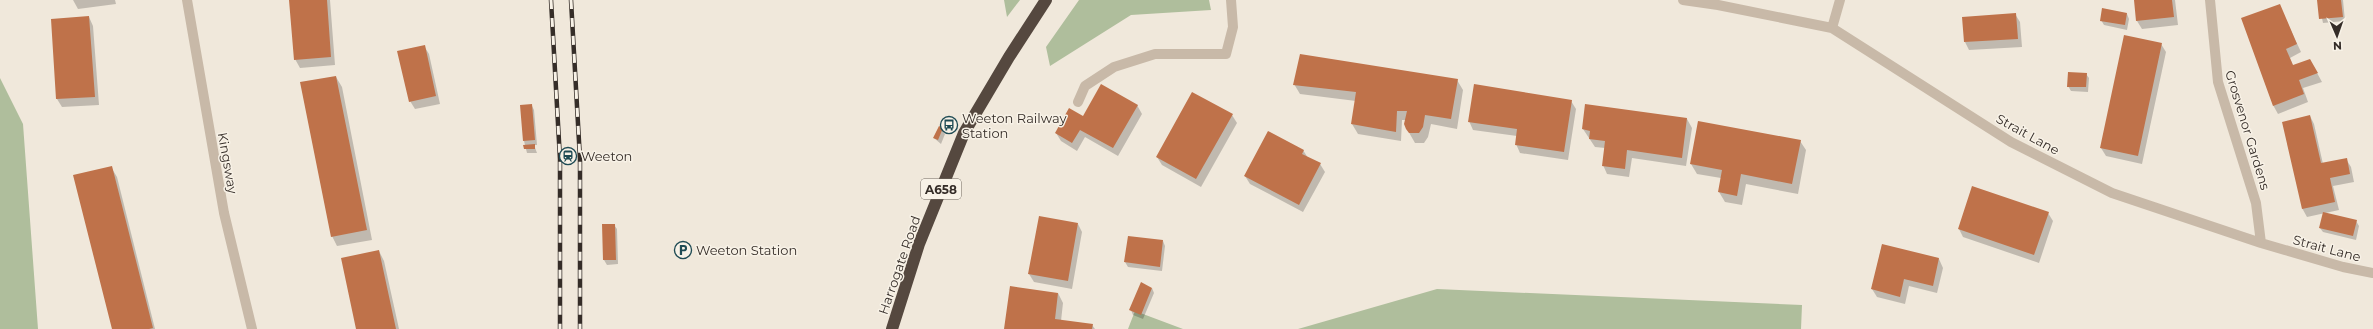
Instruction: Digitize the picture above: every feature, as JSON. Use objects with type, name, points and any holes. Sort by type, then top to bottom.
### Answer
[{"type":"highway","name":"Harrogate Road","points":[[892,329],[919,244],[964,133],[1009,57],[1046,0]]},
{"type":"street","name":"Kingsway","points":[[187,0],[224,213],[252,329]]},
{"type":"street","points":[[1078,102],[1085,86],[1114,67],[1155,54],[1226,54],[1233,27],[1232,0]]},
{"type":"street","name":"Strait Lane","points":[[1682,0],[1718,5],[1832,28],[2011,142],[2112,192],[2261,243],[2342,267],[2373,272]]},
{"type":"street","points":[[1832,28],[1840,0]]},
{"type":"street","name":"Grosvenor Gardens","points":[[2210,0],[2218,82],[2256,203],[2261,243]]},
{"type":"green space","points":[[1004,0],[1020,0],[1007,17]]},
{"type":"green space","points":[[1079,0],[1209,0],[1211,10],[1131,15],[1050,66],[1046,47]]},
{"type":"green space","points":[[0,78],[23,124],[38,329],[0,329]]},
{"type":"green space","points":[[1437,289],[1802,305],[1801,329],[1298,329]]},
{"type":"green space","points":[[1135,311],[1183,329],[1128,329]]},
{"type":"building","points":[[289,0],[327,0],[331,57],[294,60]]},
{"type":"building","points":[[2134,0],[2172,0],[2174,17],[2136,21]]},
{"type":"building","points":[[2317,0],[2341,0],[2343,17],[2319,19]]},
{"type":"building","points":[[2280,4],[2297,44],[2286,49],[2293,65],[2310,59],[2318,73],[2299,80],[2304,94],[2273,106],[2241,18]]},
{"type":"building","points":[[2102,8],[2127,13],[2125,25],[2100,21]]},
{"type":"building","points":[[2016,13],[2018,39],[1964,42],[1962,17]]},
{"type":"building","points":[[89,16],[95,97],[56,99],[51,19]]},
{"type":"building","points":[[2124,35],[2162,43],[2138,156],[2100,148]]},
{"type":"building","points":[[425,45],[436,96],[409,102],[397,51]]},
{"type":"building","points":[[1300,54],[1458,79],[1451,119],[1425,115],[1423,127],[1419,133],[1409,133],[1406,129],[1404,124],[1407,111],[1397,111],[1396,132],[1351,124],[1356,92],[1293,85]]},
{"type":"building","points":[[2068,72],[2087,73],[2086,87],[2067,87]]},
{"type":"building","points":[[336,76],[367,230],[331,237],[300,82]]},
{"type":"building","points":[[1101,84],[1138,105],[1113,148],[1080,130],[1072,143],[1055,133],[1069,108],[1083,116]]},
{"type":"building","points":[[1474,84],[1572,100],[1564,152],[1515,145],[1517,129],[1468,122]]},
{"type":"building","points":[[1192,92],[1233,114],[1196,179],[1156,157]]},
{"type":"building","points":[[532,104],[535,140],[523,141],[520,105]]},
{"type":"building","points":[[1585,104],[1687,118],[1682,158],[1627,150],[1625,169],[1602,166],[1605,141],[1589,139],[1590,131],[1582,129]]},
{"type":"building","points":[[2310,115],[2321,163],[2347,158],[2350,174],[2330,178],[2335,202],[2302,209],[2282,122]]},
{"type":"building","points":[[1698,121],[1801,140],[1792,184],[1741,174],[1737,196],[1718,192],[1722,170],[1690,164]]},
{"type":"building","points":[[939,126],[943,128],[938,140],[933,138]]},
{"type":"building","points":[[1268,131],[1304,150],[1302,154],[1321,163],[1299,205],[1244,176]]},
{"type":"building","points":[[535,144],[535,149],[524,149],[523,145]]},
{"type":"building","points":[[112,166],[153,328],[149,329],[112,329],[73,175]]},
{"type":"building","points":[[1972,186],[2049,212],[2034,255],[1958,229]]},
{"type":"building","points":[[2323,212],[2357,220],[2353,236],[2319,228]]},
{"type":"building","points":[[1039,216],[1078,223],[1068,281],[1028,274]]},
{"type":"building","points":[[602,224],[615,224],[616,260],[603,260]]},
{"type":"building","points":[[1128,236],[1163,240],[1160,267],[1124,262]]},
{"type":"building","points":[[1882,244],[1939,258],[1933,286],[1904,279],[1900,297],[1871,289]]},
{"type":"building","points":[[379,250],[396,329],[356,329],[341,258]]},
{"type":"building","points":[[1141,282],[1152,288],[1141,315],[1129,310]]},
{"type":"building","points":[[1010,286],[1058,293],[1055,319],[1093,324],[1092,329],[1004,329]]},
{"type":"railway","points":[[551,0],[560,159],[560,329]]},
{"type":"railway","points":[[571,0],[580,159],[580,329]]},
{"type":"place","name":"Weeton Railway Station","points":[[949,125]]},
{"type":"place","name":"Weeton","points":[[568,156]]},
{"type":"place","name":"Weeton Station","points":[[683,250]]}]
